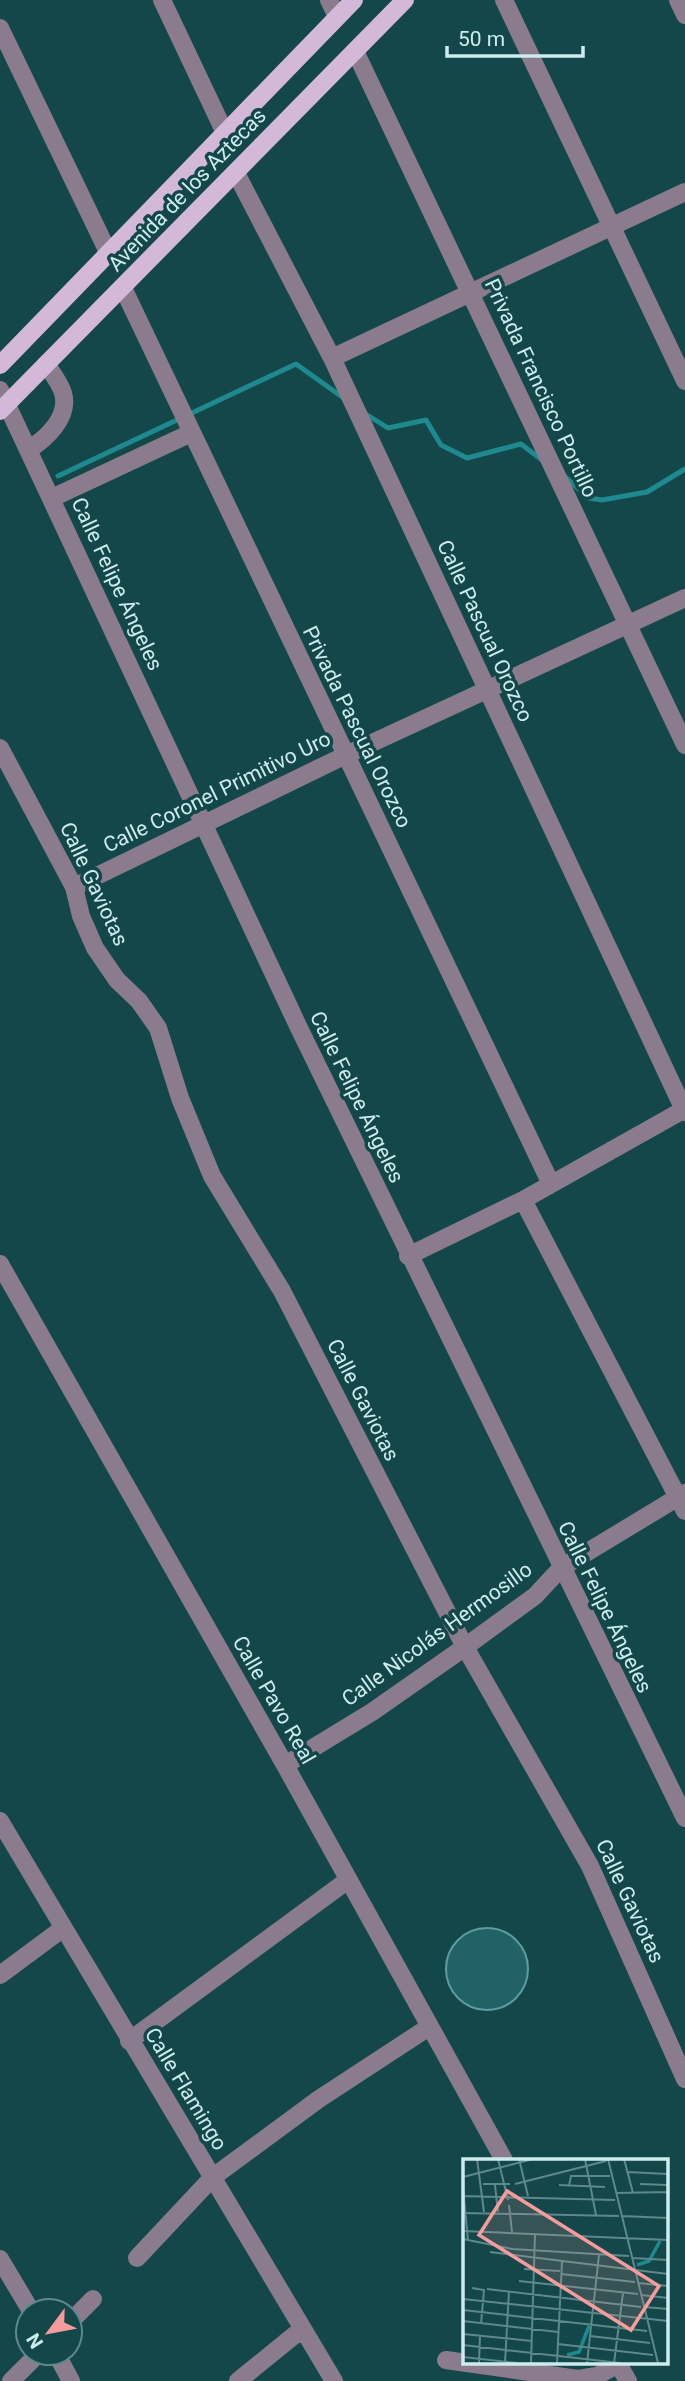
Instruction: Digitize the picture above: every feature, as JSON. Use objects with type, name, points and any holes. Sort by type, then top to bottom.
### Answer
[{"type":"main road","name":"Avenida de los Aztecas","points":[[0,365],[354,0]]},
{"type":"main road","name":"Avenida de los Aztecas","points":[[2,402],[46,364],[123,288],[405,0]]},
{"type":"street","points":[[162,0],[225,133]]},
{"type":"street","points":[[329,0],[337,17]]},
{"type":"street","points":[[504,0],[685,381]]},
{"type":"street","points":[[678,0],[685,15]]},
{"type":"street","points":[[0,28],[109,254]]},
{"type":"street","name":"Privada Francisco Portillo","points":[[355,51],[685,745]]},
{"type":"street","name":"Calle Pascual Orozco","points":[[236,173],[332,358],[685,1110]]},
{"type":"street","points":[[332,358],[472,295],[685,192]]},
{"type":"street","name":"Privada Pascual Orozco","points":[[123,288],[551,1184]]},
{"type":"street","points":[[29,450],[54,432],[64,399],[63,391],[46,364]]},
{"type":"street","name":"Calle Felipe Ángeles","points":[[2,402],[52,498],[408,1256],[685,1818]]},
{"type":"street","points":[[52,498],[191,433]]},
{"type":"street","name":"Calle Coronel Primitivo Uro","points":[[74,887],[346,755],[685,598]]},
{"type":"street","name":"Calle Gaviotas","points":[[0,748],[74,887],[81,916],[95,948],[117,980],[139,1001],[158,1028],[180,1098],[212,1176],[282,1291],[465,1647],[590,1866],[685,2079]]},
{"type":"street","points":[[408,1256],[523,1200],[685,1110]]},
{"type":"street","points":[[523,1200],[682,1501]]},
{"type":"street","name":"Calle Pavo Real","points":[[0,1264],[285,1765],[503,2159]]},
{"type":"street","name":"Calle Nicolás Hermosillo","points":[[285,1765],[372,1712],[465,1647],[535,1596],[561,1568],[682,1501]]},
{"type":"street","name":"Calle Flamingo","points":[[0,1821],[334,2381]]},
{"type":"street","points":[[129,2041],[348,1880]]},
{"type":"street","points":[[0,1975],[62,1929]]},
{"type":"street","points":[[137,2258],[213,2178],[319,2099],[429,2027]]},
{"type":"street","points":[[0,2259],[23,2297]]},
{"type":"street","points":[[84,2308],[93,2299]]},
{"type":"street","points":[[238,2381],[302,2329]]},
{"type":"street","points":[[446,2360],[463,2362]]},
{"type":"street","points":[[474,2364],[578,2379],[597,2376],[616,2364]]},
{"type":"street","points":[[619,2364],[628,2381]]},
{"type":"street","points":[[11,2381],[25,2367]]},
{"type":"building","points":[[487,1928],[503,1931],[516,1940],[525,1953],[528,1969],[525,1985],[516,1998],[503,2007],[487,2010],[471,2007],[458,1998],[449,1985],[446,1969],[449,1953],[458,1940],[471,1931]]},
{"type":"waterway","points":[[58,476],[296,364],[345,399]]},
{"type":"waterway","points":[[364,413],[388,428],[426,420],[441,445],[467,458],[521,444],[542,460]]},
{"type":"waterway","points":[[564,476],[589,498],[602,500],[647,492],[685,469]]}]
